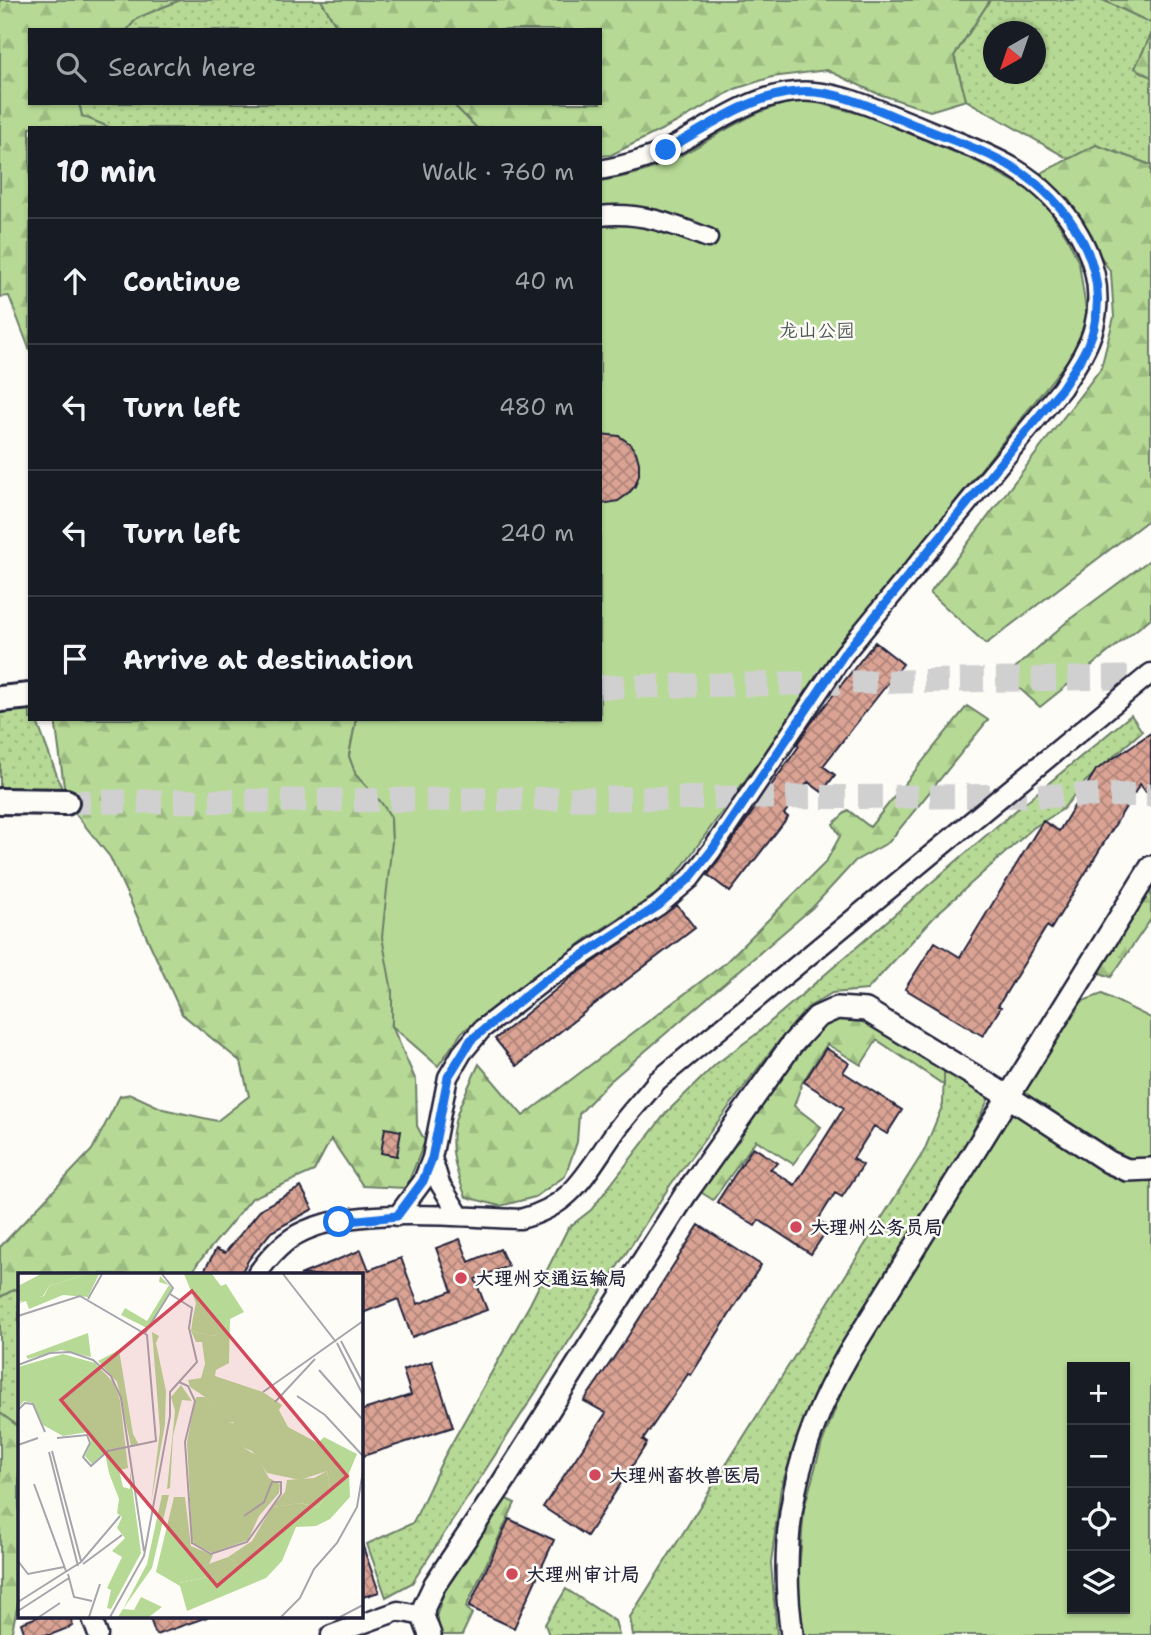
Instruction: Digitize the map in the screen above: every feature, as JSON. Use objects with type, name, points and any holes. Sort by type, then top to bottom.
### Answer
[{"type":"main road","points":[[0,699],[28,696]]},
{"type":"main road","points":[[0,801],[66,802]]},
{"type":"street","points":[[397,1216],[418,1188],[432,1158],[448,1077],[471,1040],[544,981],[625,930],[690,878],[712,850],[844,654],[1062,388],[1077,365],[1094,327],[1097,308],[1093,265],[1076,229],[1043,190],[1012,167],[989,155],[869,106],[806,91],[773,96],[747,106],[649,158],[602,170]]},
{"type":"street","points":[[602,216],[636,215],[658,219],[708,238]]},
{"type":"street","points":[[259,1273],[281,1246],[306,1230],[339,1222],[397,1216],[520,1219],[537,1215],[564,1200],[589,1173],[614,1133],[657,1081],[1151,673]]},
{"type":"street","points":[[792,1635],[786,1576],[790,1510],[805,1445],[817,1414],[848,1355],[1151,867]]},
{"type":"street","points":[[331,1635],[398,1611],[427,1626],[426,1600],[435,1584],[685,1195],[792,1044],[817,1017],[837,1008],[866,1010],[1117,1166],[1135,1171],[1151,1169]]},
{"type":"street","points":[[432,1158],[440,1184],[460,1216]]},
{"type":"street","points":[[92,1618],[98,1635]]},
{"type":"green space","points":[[0,0],[180,0],[137,18],[129,28],[28,28],[28,105],[79,105],[82,116],[106,126],[28,126],[28,346],[9,296],[0,297]]},
{"type":"green space","points":[[180,0],[321,0],[338,28],[129,28],[137,18]]},
{"type":"green space","points":[[321,0],[990,0],[954,56],[966,100],[930,111],[876,93],[827,70],[772,77],[735,89],[677,122],[611,155],[602,156],[602,126],[475,126],[454,105],[602,105],[602,28],[338,28]]},
{"type":"green space","points":[[990,0],[1103,0],[1151,23],[1151,35],[1135,68],[1151,77],[1151,165],[1096,145],[1069,159],[966,100],[954,56]]},
{"type":"green space","points":[[1103,0],[1151,0],[1151,23]]},
{"type":"green space","points":[[1151,35],[1151,77],[1135,68]]},
{"type":"green space","name":"龙山公园","points":[[806,100],[865,115],[978,162],[1033,192],[1048,208],[1067,237],[1079,263],[1087,316],[1081,336],[1071,356],[869,610],[679,871],[656,894],[588,938],[462,1032],[438,1066],[392,1026],[392,991],[382,937],[392,841],[391,817],[356,775],[349,756],[356,721],[602,721],[602,181],[651,169],[748,118],[786,103]]},
{"type":"green space","points":[[79,105],[454,105],[475,126],[106,126],[82,116]]},
{"type":"green space","points":[[1096,145],[1151,165],[1151,518],[986,644],[930,593],[1101,368],[1114,317],[1111,273],[1041,173]]},
{"type":"green space","points":[[1151,559],[1151,618],[1040,707],[1006,676],[1070,619]]},
{"type":"green space","points":[[28,706],[28,721],[37,721],[62,789],[0,790],[0,709]]},
{"type":"green space","points":[[967,706],[988,720],[889,842],[855,861],[812,908],[608,1083],[579,1114],[577,1142],[565,1176],[535,1197],[500,1206],[466,1197],[454,1159],[453,1129],[462,1100],[479,1064],[523,1116],[724,964],[826,862],[840,836],[833,824],[848,810],[870,827]]},
{"type":"green space","points":[[1131,715],[1142,731],[1085,782],[1063,809],[1033,828],[938,913],[867,990],[832,993],[807,1008],[774,1047],[671,1184],[412,1583],[386,1597],[367,1544],[413,1523],[444,1457],[530,1304],[568,1228],[591,1210],[666,1113],[716,1064],[755,1035],[997,826]]},
{"type":"green space","points":[[55,721],[356,721],[349,756],[356,775],[391,817],[392,841],[403,807],[392,1026],[416,1081],[417,1126],[425,1141],[406,1188],[363,1186],[331,1139],[314,1171],[252,1198],[192,1273],[18,1273],[18,1290],[0,1297],[0,1247],[92,1150],[120,1096],[131,1094],[163,1109],[217,1121],[249,1096],[241,1062],[182,1014],[110,857],[66,802]]},
{"type":"green space","points":[[1151,884],[1151,919],[1111,977],[1097,972]]},
{"type":"green space","points":[[1102,994],[1151,1018],[1151,1635],[805,1635],[797,1596],[804,1509],[822,1443],[846,1381],[979,1161],[1080,1002]]},
{"type":"green space","points":[[868,1017],[944,1066],[944,1085],[877,1040],[861,1065],[827,1044],[802,1083],[794,1106],[821,1127],[793,1164],[756,1140],[713,1200],[696,1189],[812,1033],[834,1018]]},
{"type":"green space","points":[[944,1066],[989,1098],[967,1143],[905,1251],[852,1330],[806,1415],[781,1487],[771,1563],[777,1635],[633,1635],[630,1617],[924,1151],[943,1104]]},
{"type":"green space","points":[[18,1290],[18,1426],[0,1413],[0,1297]]},
{"type":"green space","points":[[0,1413],[18,1426],[18,1604],[11,1635],[0,1635]]},
{"type":"green space","points":[[502,1497],[515,1503],[466,1607],[472,1614],[462,1635],[434,1635],[432,1629],[450,1574]]},
{"type":"green space","points":[[566,1589],[615,1621],[619,1635],[549,1635],[545,1624]]},
{"type":"building","points":[[602,434],[619,436],[629,443],[636,452],[639,463],[635,486],[618,501],[602,502]]},
{"type":"building","points":[[875,642],[903,664],[823,766],[835,775],[822,792],[808,782],[784,814],[788,817],[730,892],[708,875],[799,746],[797,744],[809,726]]},
{"type":"building","points":[[1151,733],[1151,799],[1140,784],[1051,929],[1047,926],[998,1006],[1001,1007],[983,1036],[905,989],[935,942],[960,957],[1043,821],[1059,831],[1096,770]]},
{"type":"building","points":[[677,905],[695,928],[517,1066],[495,1039],[569,979]]},
{"type":"building","points":[[826,1048],[849,1063],[843,1072],[902,1110],[887,1134],[874,1126],[853,1159],[863,1165],[842,1197],[835,1193],[818,1220],[829,1227],[811,1254],[759,1220],[755,1226],[717,1202],[753,1147],[778,1163],[770,1169],[795,1185],[844,1108],[804,1082]]},
{"type":"building","points":[[385,1128],[401,1131],[397,1156],[381,1153]]},
{"type":"building","points":[[301,1187],[313,1209],[271,1232],[241,1273],[203,1273],[216,1249],[225,1253],[262,1208]]},
{"type":"building","points":[[699,1225],[761,1265],[691,1375],[688,1374],[643,1440],[647,1443],[587,1536],[543,1507],[606,1413],[584,1401]]},
{"type":"building","name":"大理州交通运输局","points":[[460,1239],[469,1262],[500,1249],[508,1266],[475,1279],[487,1310],[412,1337],[398,1299],[362,1313],[362,1273],[305,1273],[361,1250],[369,1270],[401,1258],[418,1304],[452,1291],[436,1248]]},
{"type":"building","points":[[432,1361],[453,1427],[362,1456],[362,1410],[411,1395],[403,1370]]},
{"type":"building","name":"大理州审计局","points":[[509,1519],[554,1540],[514,1628],[469,1607]]},
{"type":"building","points":[[362,1544],[379,1592],[362,1597]]},
{"type":"building","points":[[35,1618],[70,1618],[73,1626],[50,1635],[25,1635],[21,1623]]},
{"type":"building","points":[[150,1618],[204,1618],[156,1635]]},
{"type":"tunnel","points":[[602,687],[1151,677]]},
{"type":"tunnel","points":[[66,802],[1151,795]]},
{"type":"place","name":"大理州公务员局","points":[[796,1227]]},
{"type":"place","name":"大理州交通运输局","points":[[461,1278]]},
{"type":"place","name":"大理州畜牧兽医局","points":[[595,1475]]},
{"type":"place","name":"大理州审计局","points":[[512,1574]]},
{"type":"route","points":[[339,1222],[397,1216],[413,1196],[423,1181],[432,1158],[448,1077],[454,1064],[482,1029],[544,981],[625,930],[690,878],[712,850],[844,654],[1062,388],[1077,365],[1094,327],[1097,308],[1093,265],[1076,229],[1043,190],[1012,167],[989,155],[869,106],[806,91],[758,101],[666,150]]}]
